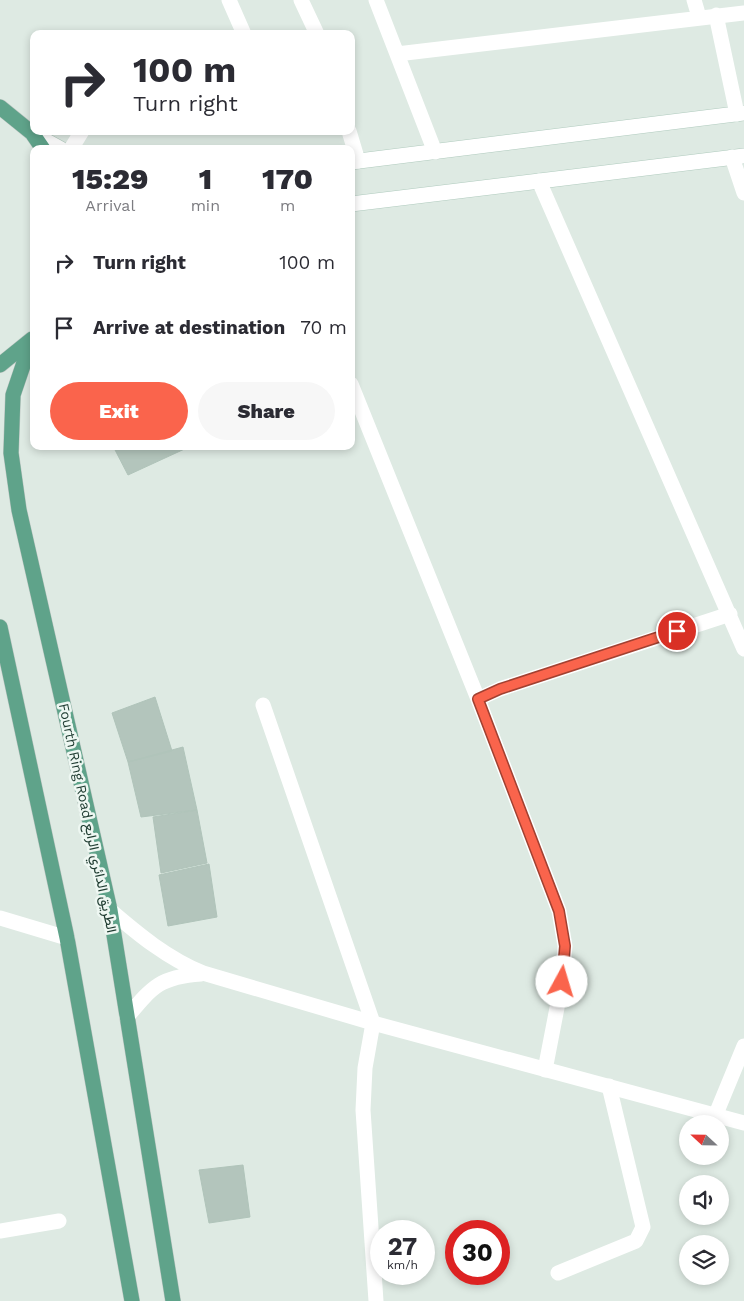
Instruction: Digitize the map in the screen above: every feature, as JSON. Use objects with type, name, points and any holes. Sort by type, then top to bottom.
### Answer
[{"type":"main road","points":[[0,107],[30,131]]},
{"type":"main road","points":[[0,365],[30,340]]},
{"type":"main road","name":"Fourth Ring Road الطريق الدائري الرابع","points":[[30,347],[13,395],[11,453],[19,510],[110,910],[173,1301]]},
{"type":"main road","points":[[0,627],[67,938],[132,1301]]},
{"type":"street","points":[[229,0],[242,30]]},
{"type":"street","points":[[301,0],[315,30]]},
{"type":"street","points":[[376,0],[434,152]]},
{"type":"street","points":[[694,0],[699,17]]},
{"type":"street","points":[[398,54],[744,13]]},
{"type":"street","points":[[355,161],[740,113],[716,16]]},
{"type":"street","points":[[36,135],[54,145]]},
{"type":"street","points":[[355,204],[738,156],[744,193]]},
{"type":"street","points":[[539,181],[744,649]]},
{"type":"street","points":[[355,394],[478,699],[559,911],[565,946],[562,982],[545,1070]]},
{"type":"street","points":[[478,699],[500,689],[730,614]]},
{"type":"street","points":[[263,705],[373,1023],[365,1068],[363,1110],[376,1301]]},
{"type":"street","points":[[110,910],[152,945],[182,965],[203,973],[373,1023],[744,1123]]},
{"type":"street","points":[[0,918],[67,938]]},
{"type":"street","points":[[127,1017],[147,993],[160,983],[175,976],[203,973]]},
{"type":"street","points":[[716,1114],[744,1046]]},
{"type":"street","points":[[558,1273],[636,1241],[643,1227],[609,1086]]},
{"type":"street","points":[[0,1231],[59,1221]]},
{"type":"building","points":[[115,450],[182,450],[128,475]]},
{"type":"building","points":[[155,697],[172,751],[128,762],[112,713]]},
{"type":"building","points":[[183,747],[197,810],[141,817],[128,762]]},
{"type":"building","points":[[197,810],[207,863],[161,873],[153,817]]},
{"type":"building","points":[[209,864],[217,917],[168,926],[159,875]]},
{"type":"building","points":[[243,1165],[250,1217],[209,1223],[199,1170]]},
{"type":"route","points":[[562,982],[565,946],[559,911],[487,717],[478,699],[500,689],[677,631]]}]
